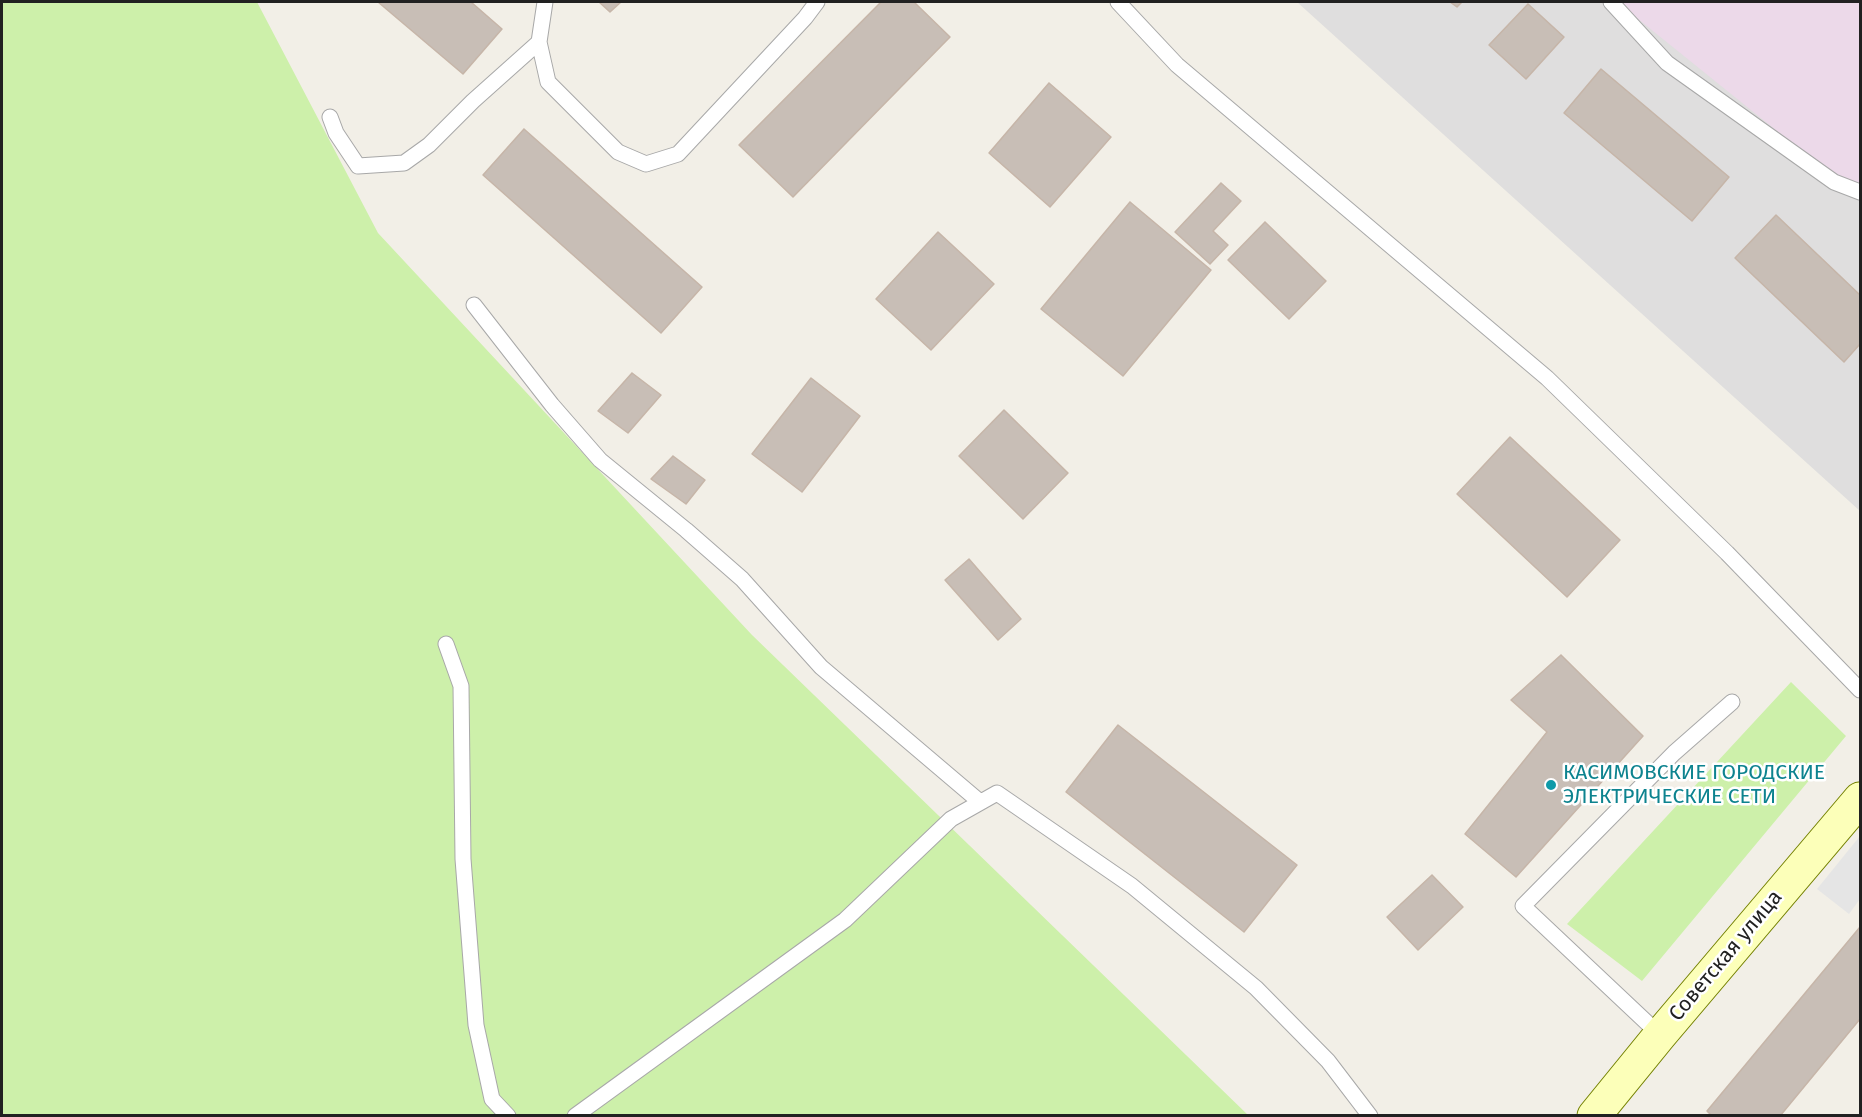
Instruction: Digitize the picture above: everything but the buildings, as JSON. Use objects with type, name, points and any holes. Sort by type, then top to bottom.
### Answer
[{"type":"main road","name":"Советская улица","points":[[1594,1116],[1860,799]]},
{"type":"lane","points":[[545,2],[539,42],[548,82],[618,152],[646,165],[678,154],[805,18],[817,2]]},
{"type":"lane","points":[[1118,2],[1177,65],[1547,378],[1726,553],[1860,690]]},
{"type":"lane","points":[[1611,2],[1667,63],[1834,182],[1860,192]]},
{"type":"lane","points":[[330,117],[336,133],[358,166],[404,163],[429,145],[473,101],[539,42]]},
{"type":"lane","points":[[474,305],[552,405],[600,460],[742,579],[820,667],[980,802]]},
{"type":"lane","points":[[446,644],[460,686],[463,859],[476,1025],[492,1099],[508,1116]]},
{"type":"lane","points":[[1660,1035],[1523,906],[1674,753],[1732,702]]},
{"type":"lane","points":[[575,1116],[845,920],[951,819],[997,793],[1132,886],[1256,988],[1328,1061],[1370,1116]]},
{"type":"shaded area","points":[[1297,2],[1860,2],[1860,511]]},
{"type":"shaded area","points":[[1617,2],[1860,2],[1860,198]]},
{"type":"shaded area","points":[[1860,836],[1860,899],[1849,914],[1817,889]]},
{"type":"green space","points":[[2,2],[257,2],[378,233],[752,635],[1248,1115],[2,1116]]},
{"type":"green space","points":[[1791,682],[1846,736],[1642,981],[1567,924]]},
{"type":"place","name":"КАСИМОВСКИЕ ГОРОДСКИЕ ЭЛЕКТРИЧЕСКИЕ СЕТИ","points":[[1551,785]]}]
